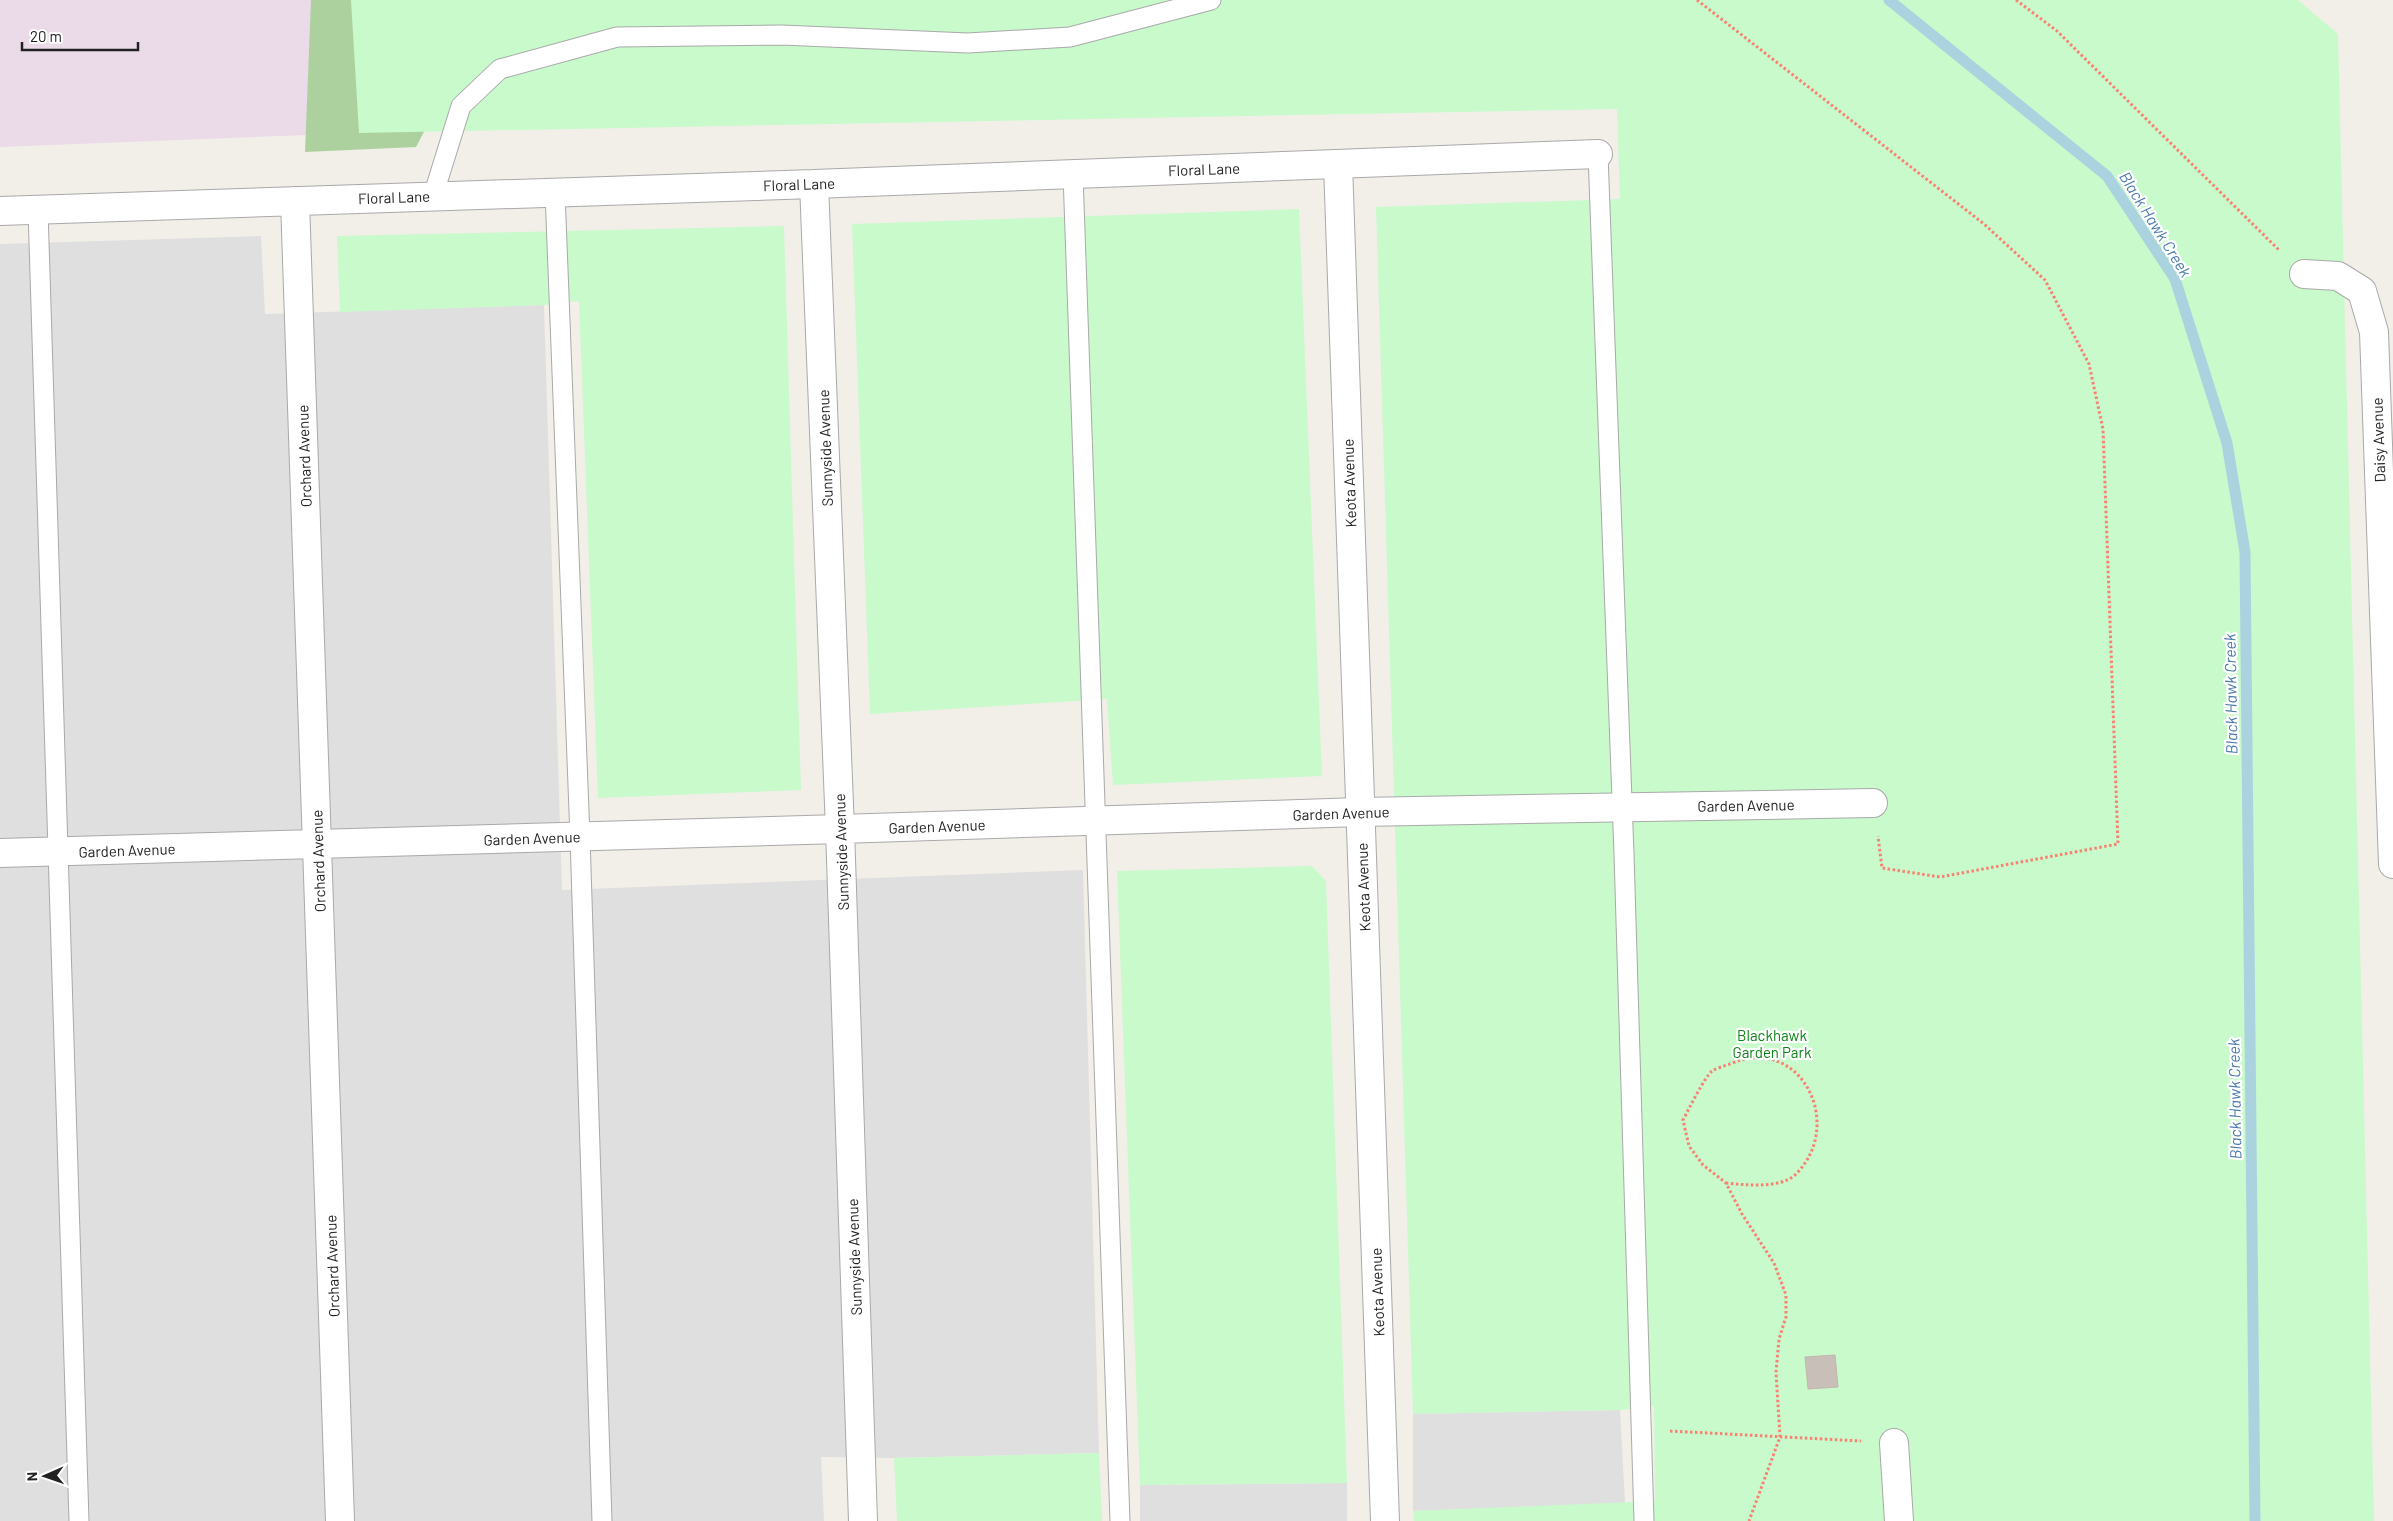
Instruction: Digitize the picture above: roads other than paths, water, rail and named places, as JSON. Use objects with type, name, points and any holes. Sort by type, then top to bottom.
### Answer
[{"type":"street","name":"Floral Lane","points":[[0,211],[814,184],[1598,154]]},
{"type":"street","name":"Keota Avenue","points":[[1338,164],[1385,1521]]},
{"type":"street","name":"Sunnyside Avenue","points":[[814,184],[840,829],[863,1521]]},
{"type":"street","name":"Orchard Avenue","points":[[295,201],[340,1521]]},
{"type":"street","name":"Daisy Avenue","points":[[2304,274],[2338,276],[2362,291],[2374,332],[2393,864]]},
{"type":"street","name":"Garden Avenue","points":[[0,853],[1360,812],[1873,803]]},
{"type":"street","points":[[1894,1443],[1899,1521]]},
{"type":"lane","points":[[433,196],[461,106],[500,69],[617,37],[782,35],[968,43],[1061,37],[1211,0]]},
{"type":"lane","points":[[1598,154],[1622,808],[1644,1521]]},
{"type":"lane","points":[[1072,174],[1097,821],[1120,1521]]},
{"type":"lane","points":[[556,192],[580,837],[602,1521]]},
{"type":"lane","points":[[38,210],[60,852],[79,1521]]},
{"type":"waterway","name":"Black Hawk Creek","points":[[1889,0],[2107,176],[2175,279],[2227,443],[2245,552],[2255,1521]]},
{"type":"park label","name":"Blackhawk Garden Park","points":[[1772,1044]]}]
